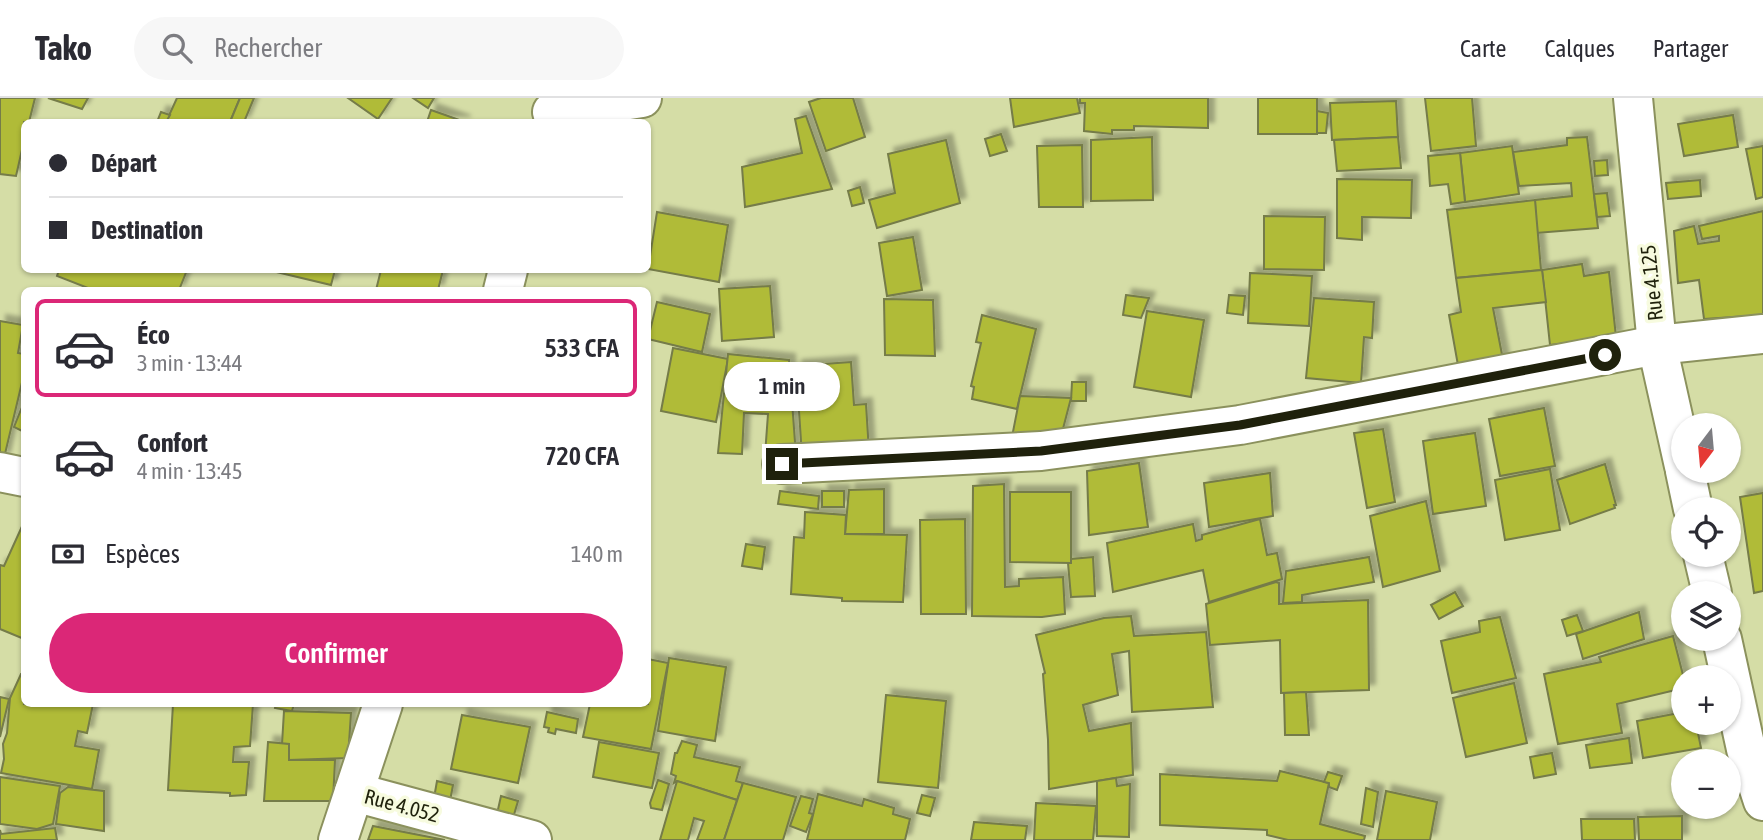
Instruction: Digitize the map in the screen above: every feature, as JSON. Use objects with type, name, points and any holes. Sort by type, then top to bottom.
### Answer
[{"type":"street","points":[[552,111],[642,98]]},
{"type":"street","name":"Rue 4.125","points":[[1633,98],[1657,345],[1672,413]]},
{"type":"street","points":[[782,464],[1041,451],[1240,425],[1657,345],[1763,334]]},
{"type":"street","points":[[0,472],[21,476]]},
{"type":"street","points":[[1725,651],[1746,749],[1763,801]]},
{"type":"street","points":[[338,840],[382,707]]},
{"type":"street","name":"Rue 4.052","points":[[354,792],[532,840]]},
{"type":"building","points":[[0,98],[35,98],[30,119],[21,119],[21,154],[16,176],[0,174]]},
{"type":"building","points":[[48,98],[88,98],[82,109]]},
{"type":"building","points":[[177,98],[240,98],[231,119],[167,119]]},
{"type":"building","points":[[240,98],[254,98],[245,119],[231,119]]},
{"type":"building","points":[[348,98],[392,98],[378,119]]},
{"type":"building","points":[[413,98],[434,98],[428,108]]},
{"type":"building","points":[[821,98],[853,98],[865,137],[826,151],[809,102]]},
{"type":"building","points":[[1010,98],[1077,98],[1080,113],[1014,127]]},
{"type":"building","points":[[1080,98],[1208,98],[1208,128],[1134,126],[1134,130],[1112,130],[1112,134],[1084,131],[1085,103],[1080,103]]},
{"type":"building","points":[[1258,98],[1317,98],[1317,134],[1258,134]]},
{"type":"building","points":[[1425,98],[1472,98],[1476,146],[1431,151]]},
{"type":"building","points":[[1396,101],[1398,137],[1332,140],[1330,103]]},
{"type":"building","points":[[431,110],[456,119],[428,119]]},
{"type":"building","points":[[1317,111],[1328,113],[1326,133],[1317,133]]},
{"type":"building","points":[[161,112],[170,115],[168,119],[158,119]]},
{"type":"building","points":[[1733,115],[1738,147],[1684,156],[1678,124]]},
{"type":"building","points":[[806,116],[832,189],[745,207],[742,167],[802,153],[795,119]]},
{"type":"building","points":[[1001,134],[1007,151],[990,156],[985,139]]},
{"type":"building","points":[[1152,137],[1153,200],[1091,201],[1091,140]]},
{"type":"building","points":[[1398,137],[1401,168],[1337,171],[1334,140]]},
{"type":"building","points":[[1587,137],[1598,228],[1536,233],[1535,200],[1572,196],[1571,183],[1519,186],[1513,152],[1567,145],[1567,138]]},
{"type":"building","points":[[946,140],[960,203],[877,228],[869,200],[895,193],[888,154]]},
{"type":"building","points":[[1082,145],[1083,207],[1039,207],[1037,146]]},
{"type":"building","points":[[1512,146],[1519,194],[1465,202],[1460,153]]},
{"type":"building","points":[[1763,146],[1763,197],[1756,199],[1746,149]]},
{"type":"building","points":[[1460,153],[1465,202],[1451,204],[1448,184],[1430,186],[1428,156]]},
{"type":"building","points":[[1607,160],[1608,175],[1595,176],[1594,161]]},
{"type":"building","points":[[1337,179],[1412,180],[1411,218],[1362,217],[1362,240],[1337,238]]},
{"type":"building","points":[[1700,180],[1701,196],[1668,199],[1666,183]]},
{"type":"building","points":[[860,187],[864,203],[852,206],[848,191]]},
{"type":"building","points":[[1607,193],[1610,216],[1597,217],[1594,194]]},
{"type":"building","points":[[1535,200],[1541,270],[1456,278],[1447,210]]},
{"type":"building","points":[[1763,211],[1763,315],[1704,319],[1699,280],[1678,283],[1674,231],[1694,226],[1698,244],[1719,241],[1719,236],[1702,239],[1699,226]]},
{"type":"building","points":[[657,212],[728,225],[719,282],[651,270]]},
{"type":"building","points":[[1264,216],[1325,217],[1324,270],[1264,269]]},
{"type":"building","points":[[913,237],[922,290],[887,296],[879,243]]},
{"type":"building","points":[[1582,264],[1584,276],[1609,272],[1616,337],[1550,345],[1542,270]]},
{"type":"building","points":[[1542,270],[1546,302],[1493,308],[1504,365],[1459,371],[1449,315],[1461,312],[1456,278]]},
{"type":"building","points":[[58,273],[186,273],[180,287],[85,287],[57,276]]},
{"type":"building","points":[[281,273],[334,273],[331,285]]},
{"type":"building","points":[[380,273],[442,273],[439,287],[377,287]]},
{"type":"building","points":[[1250,273],[1312,276],[1309,326],[1248,323]]},
{"type":"building","points":[[770,286],[774,337],[722,341],[719,289]]},
{"type":"building","points":[[1126,295],[1149,298],[1141,318],[1123,315]]},
{"type":"building","points":[[1229,295],[1245,296],[1243,315],[1227,313]]},
{"type":"building","points":[[1314,298],[1374,302],[1372,338],[1364,337],[1361,383],[1306,378]]},
{"type":"building","points":[[884,299],[933,300],[935,356],[885,355]]},
{"type":"building","points":[[657,302],[710,314],[702,352],[651,340]]},
{"type":"building","points":[[1147,311],[1204,320],[1191,397],[1134,387]]},
{"type":"building","points":[[982,315],[1036,329],[1017,409],[972,399],[974,387],[971,386],[981,343],[976,342]]},
{"type":"building","points":[[0,321],[21,325],[18,353],[21,354],[21,387],[4,458],[0,458]]},
{"type":"building","points":[[673,348],[728,359],[716,422],[661,411]]},
{"type":"building","points":[[728,354],[789,360],[796,456],[765,455],[768,414],[744,413],[742,454],[718,453]]},
{"type":"building","points":[[851,362],[854,405],[866,404],[869,452],[802,456],[796,366]]},
{"type":"building","points":[[1072,382],[1086,382],[1086,401],[1071,401]]},
{"type":"building","points":[[1020,396],[1071,398],[1059,444],[1011,442]]},
{"type":"building","points":[[1544,408],[1555,466],[1500,476],[1489,419]]},
{"type":"building","points":[[21,410],[21,430],[14,427]]},
{"type":"building","points":[[1383,429],[1395,502],[1367,508],[1354,433]]},
{"type":"building","points":[[1475,433],[1486,506],[1433,514],[1423,441]]},
{"type":"building","points":[[1139,463],[1148,527],[1089,535],[1087,471]]},
{"type":"building","points":[[1605,464],[1615,508],[1570,524],[1557,480]]},
{"type":"building","points":[[1550,469],[1560,530],[1505,540],[1495,480]]},
{"type":"building","points":[[1270,473],[1273,516],[1209,527],[1204,483]]},
{"type":"building","points":[[1004,484],[1005,587],[1019,586],[1019,579],[1063,577],[1065,614],[1042,617],[972,616],[973,486]]},
{"type":"building","points":[[884,489],[884,534],[845,534],[849,490]]},
{"type":"building","points":[[780,491],[819,496],[818,509],[778,504]]},
{"type":"building","points":[[822,491],[844,491],[844,507],[822,507]]},
{"type":"building","points":[[1010,492],[1071,492],[1071,563],[1010,562]]},
{"type":"building","points":[[1763,493],[1763,591],[1754,593],[1741,497]]},
{"type":"building","points":[[1426,501],[1440,571],[1383,587],[1370,516]]},
{"type":"building","points":[[805,512],[846,515],[845,534],[907,535],[903,602],[842,601],[842,598],[791,594],[794,537],[804,538]]},
{"type":"building","points":[[965,519],[966,614],[921,614],[920,520]]},
{"type":"building","points":[[1260,519],[1267,555],[1277,553],[1282,579],[1209,602],[1203,570],[1113,592],[1107,543],[1193,524],[1196,541],[1202,539],[1202,535]]},
{"type":"building","points":[[21,529],[21,638],[0,629],[0,565],[4,566]]},
{"type":"building","points":[[746,544],[765,547],[762,569],[742,566]]},
{"type":"building","points":[[1093,557],[1095,596],[1071,597],[1068,563],[1071,563],[1071,559]]},
{"type":"building","points":[[1369,557],[1374,582],[1302,595],[1302,602],[1283,603],[1286,571]]},
{"type":"building","points":[[1279,583],[1279,604],[1368,600],[1369,690],[1281,693],[1280,640],[1210,645],[1206,604]]},
{"type":"building","points":[[1455,592],[1463,606],[1439,619],[1431,605]]},
{"type":"building","points":[[1639,612],[1644,639],[1583,659],[1576,634]]},
{"type":"building","points":[[1577,615],[1583,631],[1567,636],[1562,620]]},
{"type":"building","points":[[1131,616],[1134,636],[1206,632],[1213,707],[1132,712],[1129,651],[1112,654],[1118,695],[1083,705],[1089,731],[1131,723],[1133,775],[1049,789],[1045,673],[1036,635],[1104,618]]},
{"type":"building","points":[[1500,617],[1516,678],[1452,693],[1441,641],[1480,632],[1479,621]]},
{"type":"building","points":[[1671,637],[1671,651],[1677,651],[1680,665],[1671,665],[1671,691],[1617,704],[1622,733],[1558,744],[1544,674],[1601,662],[1599,657]]},
{"type":"building","points":[[669,658],[726,667],[715,741],[658,731]]},
{"type":"building","points":[[651,660],[668,663],[651,749],[583,737],[589,707],[651,707]]},
{"type":"building","points":[[21,674],[21,707],[92,707],[87,733],[78,731],[75,746],[99,750],[92,789],[1,773],[10,698]]},
{"type":"building","points":[[1514,683],[1527,743],[1466,757],[1453,698]]},
{"type":"building","points":[[1306,692],[1309,735],[1285,735],[1284,693]]},
{"type":"building","points":[[886,695],[946,701],[938,788],[878,782]]},
{"type":"building","points":[[0,697],[9,699],[0,737]]},
{"type":"building","points":[[173,707],[253,707],[250,746],[234,747],[233,762],[249,762],[246,795],[168,790]]},
{"type":"building","points":[[275,707],[293,707],[292,711]]},
{"type":"building","points":[[284,711],[351,713],[348,758],[289,760],[289,744],[282,744]]},
{"type":"building","points":[[547,712],[578,719],[576,733],[556,729],[555,734],[548,732],[549,728],[544,727]]},
{"type":"building","points":[[1671,714],[1671,735],[1698,735],[1701,748],[1671,749],[1671,753],[1643,758],[1637,721]]},
{"type":"building","points":[[462,715],[530,727],[518,783],[451,769]]},
{"type":"building","points":[[1629,738],[1632,763],[1590,768],[1586,745]]},
{"type":"building","points":[[682,741],[697,745],[694,757],[740,767],[736,781],[743,783],[737,800],[677,781],[674,783],[676,776],[671,774],[675,753]]},
{"type":"building","points":[[268,742],[289,744],[289,760],[335,760],[333,801],[264,801]]},
{"type":"building","points":[[599,742],[659,753],[652,788],[593,777]]},
{"type":"building","points":[[1552,753],[1556,774],[1534,778],[1530,757]]},
{"type":"building","points":[[1280,771],[1329,783],[1320,824],[1365,836],[1364,840],[1288,840],[1267,835],[1267,830],[1160,825],[1160,774],[1277,781]]},
{"type":"building","points":[[1328,772],[1342,776],[1337,790],[1324,782]]},
{"type":"building","points":[[0,777],[60,786],[53,824],[37,829],[0,824]]},
{"type":"building","points":[[1116,778],[1117,786],[1130,784],[1129,837],[1097,836],[1097,781]]},
{"type":"building","points":[[658,780],[669,784],[662,810],[651,808],[650,803]]},
{"type":"building","points":[[437,781],[453,785],[450,801],[434,798]]},
{"type":"building","points":[[677,781],[737,800],[724,840],[697,840],[704,821],[694,818],[688,840],[660,840]]},
{"type":"building","points":[[743,783],[796,797],[783,840],[724,840]]},
{"type":"building","points":[[68,787],[104,791],[104,831],[56,824],[60,793]]},
{"type":"building","points":[[1366,788],[1378,792],[1373,827],[1361,824]]},
{"type":"building","points":[[1386,791],[1437,802],[1430,840],[1377,840]]},
{"type":"building","points":[[818,794],[862,806],[864,799],[894,808],[893,814],[910,819],[905,840],[807,840]]},
{"type":"building","points":[[922,795],[935,798],[930,816],[917,813]]},
{"type":"building","points":[[501,796],[518,801],[513,818],[497,814]]},
{"type":"building","points":[[801,796],[813,799],[809,813],[813,814],[806,832],[790,826]]},
{"type":"building","points":[[1036,803],[1096,806],[1093,840],[1034,840]]},
{"type":"building","points":[[1671,816],[1671,819],[1682,819],[1682,840],[1639,840],[1638,817]]},
{"type":"building","points":[[1581,819],[1634,819],[1635,840],[1582,840]]},
{"type":"building","points":[[974,822],[1027,826],[1025,840],[971,840]]},
{"type":"building","points":[[373,826],[445,840],[368,840]]},
{"type":"building","points":[[55,828],[57,840],[0,840],[0,830],[1,834]]},
{"type":"route","points":[[782,464],[1041,451],[1240,425],[1605,355]]}]
